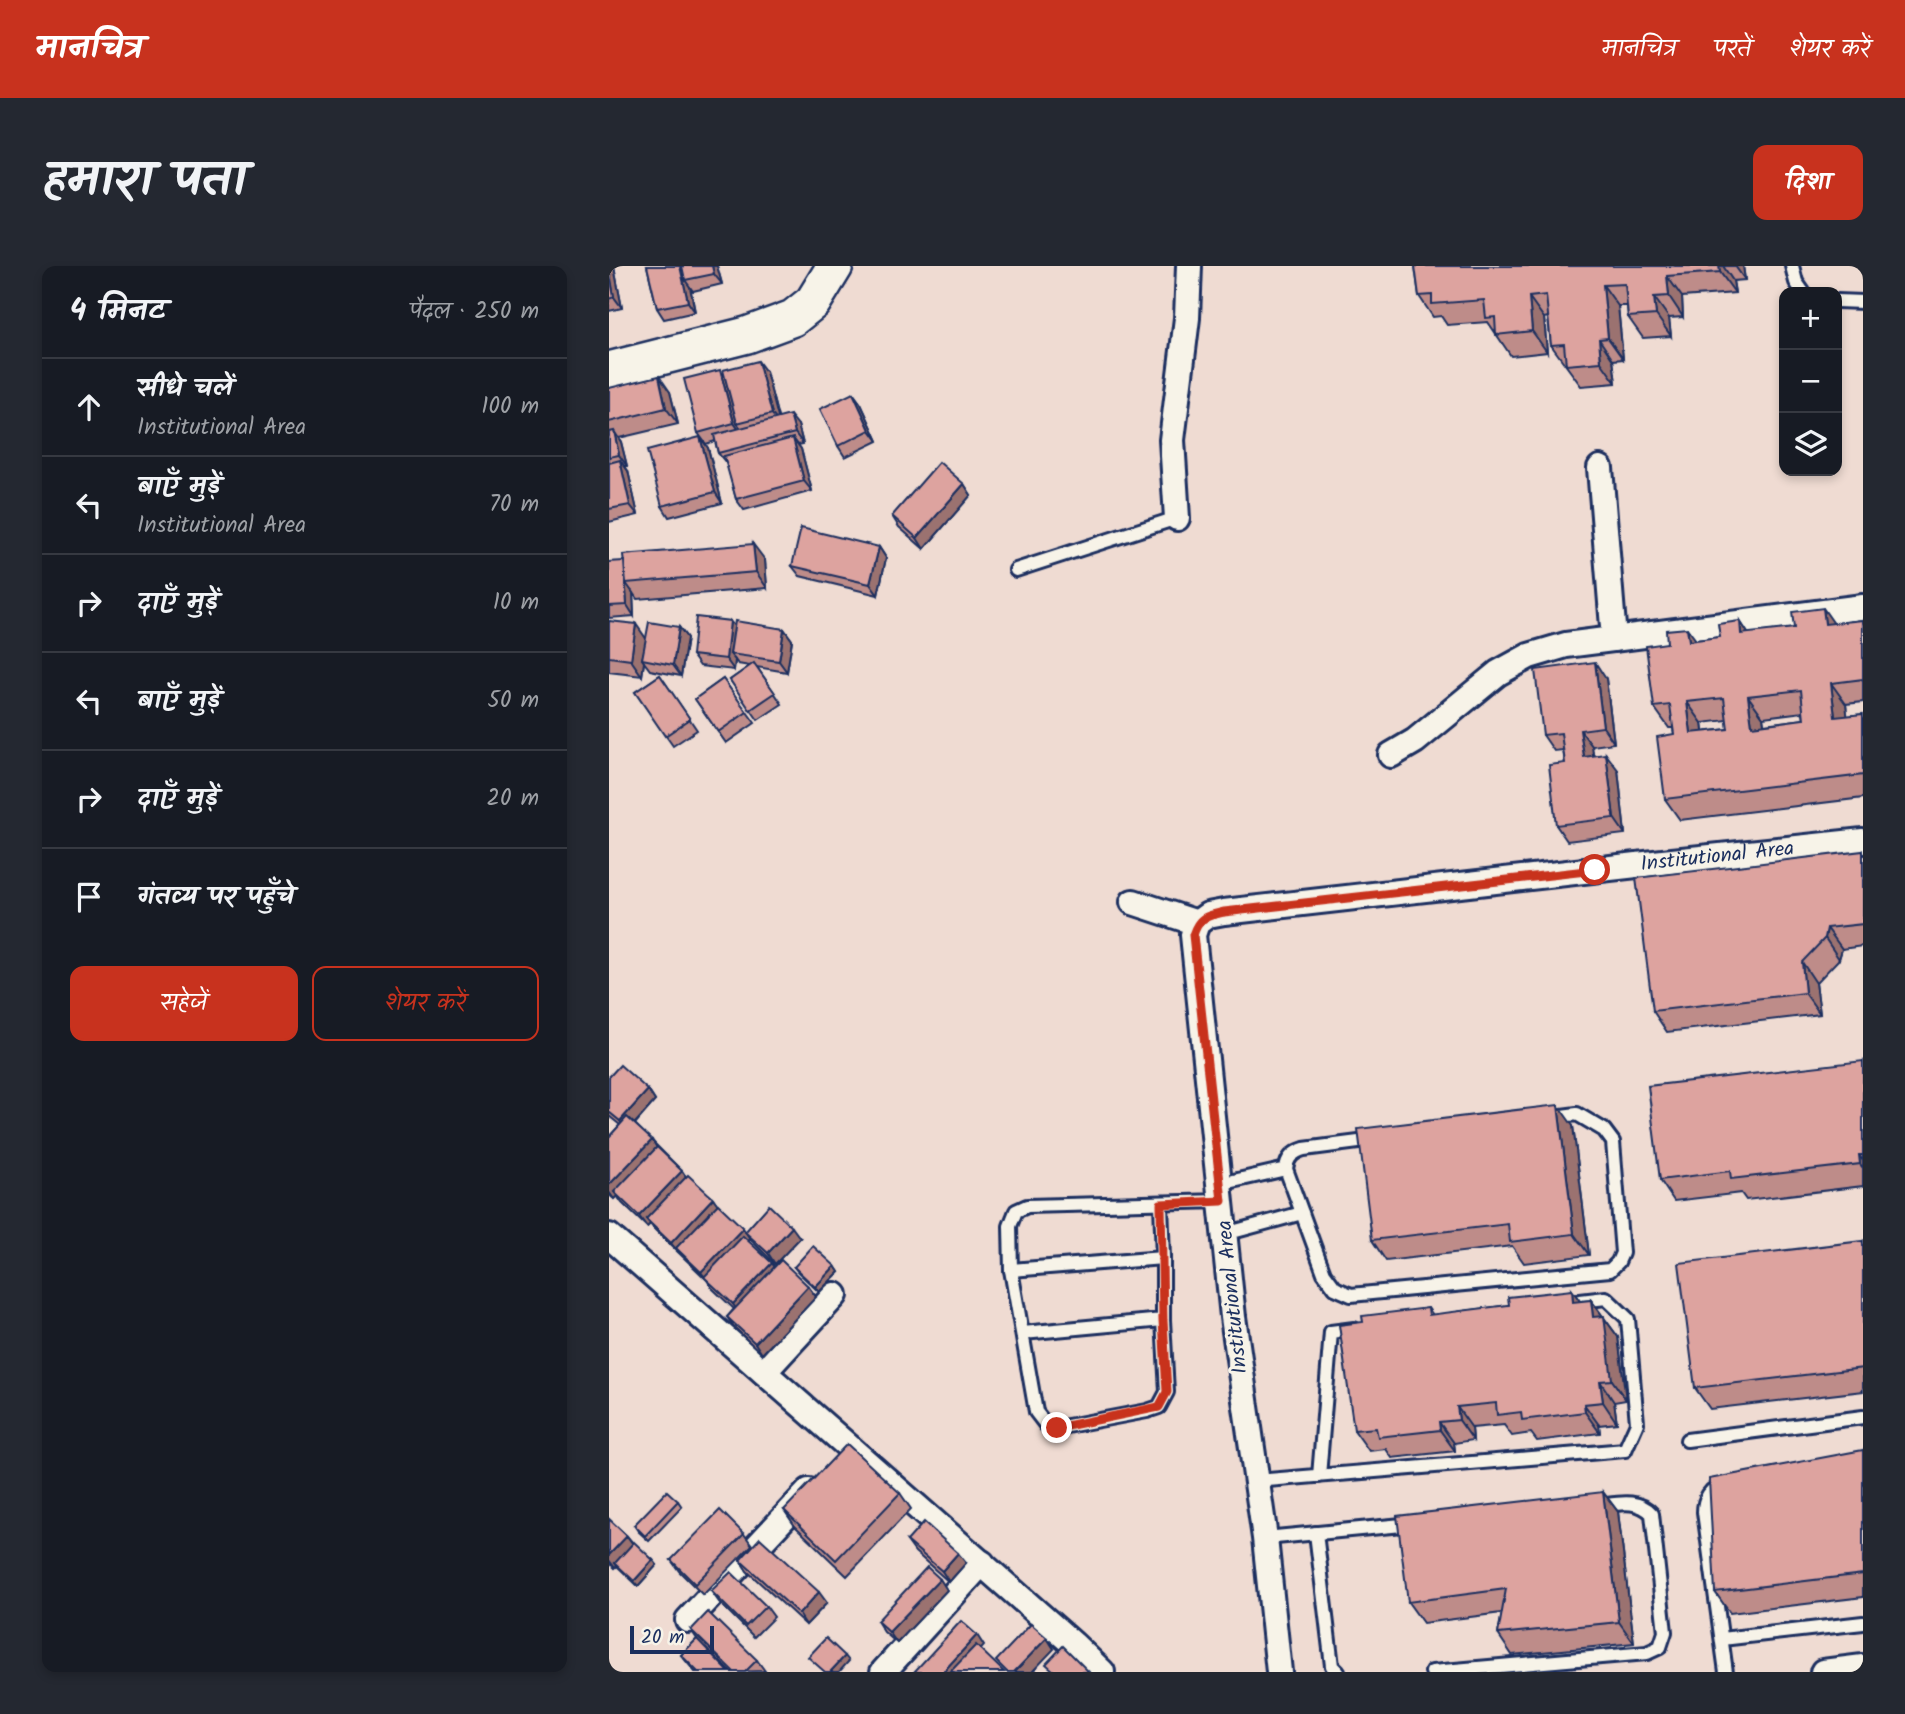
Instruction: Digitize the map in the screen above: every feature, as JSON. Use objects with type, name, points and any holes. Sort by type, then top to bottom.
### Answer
[{"type":"street","points":[[609,370],[747,335],[793,318],[813,302],[835,266]]},
{"type":"street","points":[[1177,518],[1172,440],[1187,318],[1189,266]]},
{"type":"street","points":[[1600,468],[1614,639]]},
{"type":"street","points":[[1391,755],[1415,741],[1498,673],[1529,656],[1566,645],[1863,607]]},
{"type":"street","name":"Institutional Area","points":[[1279,1672],[1265,1538],[1233,1317],[1193,935],[1197,923],[1208,915],[1224,912],[1863,841]]},
{"type":"street","points":[[1133,902],[1197,923]]},
{"type":"street","points":[[609,1236],[982,1563],[1102,1672]]},
{"type":"street","points":[[764,1372],[835,1294]]},
{"type":"street","points":[[688,1620],[850,1447]]},
{"type":"street","points":[[883,1672],[982,1563]]},
{"type":"street","points":[[1057,1663],[1073,1644]]},
{"type":"street","points":[[1823,1672],[1863,1667]]},
{"type":"lane","points":[[1792,266],[1800,287]]},
{"type":"lane","points":[[1842,302],[1863,302]]},
{"type":"lane","points":[[1016,570],[1177,518]]},
{"type":"lane","points":[[1577,1114],[1604,1130],[1613,1142],[1622,1253],[1610,1270],[1351,1295],[1335,1288],[1324,1273],[1302,1213],[1286,1169],[1291,1155],[1304,1149],[1577,1114]]},
{"type":"lane","points":[[1161,1204],[1167,1392],[1159,1407],[1057,1428],[1046,1425],[1036,1412],[1011,1270],[1010,1226],[1016,1212],[1027,1206],[1161,1204],[1221,1192],[1286,1169]]},
{"type":"lane","points":[[1225,1234],[1302,1213]]},
{"type":"lane","points":[[1011,1270],[1163,1258]]},
{"type":"lane","points":[[1257,1481],[1626,1450],[1637,1423],[1628,1319],[1606,1297],[1551,1304]]},
{"type":"lane","points":[[1023,1334],[1163,1320]]},
{"type":"lane","points":[[1319,1476],[1331,1332],[1372,1327]]},
{"type":"lane","points":[[1687,1440],[1863,1417]]},
{"type":"lane","points":[[1726,1672],[1704,1503],[1709,1493],[1719,1485],[1732,1483]]},
{"type":"lane","points":[[1432,1672],[1647,1653],[1660,1647],[1665,1632],[1652,1514],[1645,1506],[1632,1502],[1590,1506]]},
{"type":"lane","points":[[1265,1538],[1426,1522]]},
{"type":"lane","points":[[1316,1533],[1332,1666],[1338,1672]]},
{"type":"lane","points":[[1722,1639],[1863,1623]]},
{"type":"building","points":[[647,266],[680,266],[688,302],[657,308]]},
{"type":"building","points":[[682,266],[712,266],[714,274],[685,280]]},
{"type":"building","points":[[1415,266],[1719,266],[1720,272],[1667,276],[1669,296],[1654,297],[1656,315],[1628,317],[1625,284],[1603,285],[1608,338],[1599,339],[1601,362],[1566,365],[1564,344],[1551,345],[1546,295],[1529,297],[1532,331],[1496,335],[1495,317],[1486,318],[1484,300],[1432,304],[1432,295],[1419,296]]},
{"type":"building","points":[[609,271],[614,297],[609,299]]},
{"type":"building","points":[[758,361],[772,414],[737,423],[723,370]]},
{"type":"building","points":[[720,370],[734,423],[698,433],[684,379]]},
{"type":"building","points":[[659,376],[666,408],[609,422],[609,388]]},
{"type":"building","points":[[853,393],[870,430],[838,446],[820,409]]},
{"type":"building","points":[[790,415],[795,433],[718,453],[714,435]]},
{"type":"building","points":[[614,431],[619,455],[609,457],[609,432]]},
{"type":"building","points":[[700,437],[715,492],[662,506],[647,451]]},
{"type":"building","points":[[793,438],[804,481],[736,499],[724,456]]},
{"type":"building","points":[[620,460],[630,505],[609,509],[609,463]]},
{"type":"building","points":[[939,462],[964,484],[917,538],[892,516]]},
{"type":"building","points":[[801,528],[879,547],[870,584],[792,566]]},
{"type":"building","points":[[753,544],[756,572],[626,583],[623,555]]},
{"type":"building","points":[[624,561],[627,605],[609,606],[609,562]]},
{"type":"building","points":[[1823,608],[1825,624],[1863,620],[1863,679],[1831,683],[1835,717],[1863,714],[1863,775],[1665,799],[1657,737],[1674,734],[1670,705],[1654,707],[1646,646],[1667,643],[1666,630],[1687,628],[1689,641],[1720,637],[1718,624],[1740,621],[1741,634],[1794,628],[1792,612]],"holes":[[[1801,690],[1804,719],[1752,726],[1748,696]],[[1724,698],[1728,729],[1691,733],[1687,702]]]},
{"type":"building","points":[[696,617],[730,621],[726,659],[692,655]]},
{"type":"building","points":[[609,621],[636,624],[631,660],[609,657]]},
{"type":"building","points":[[735,621],[784,629],[779,661],[730,654]]},
{"type":"building","points":[[649,622],[679,627],[673,665],[642,659]]},
{"type":"building","points":[[1595,662],[1603,727],[1580,730],[1584,757],[1606,754],[1614,818],[1556,825],[1549,765],[1565,763],[1561,733],[1543,735],[1535,670]]},
{"type":"building","points":[[754,663],[775,693],[750,710],[730,680]]},
{"type":"building","points":[[660,675],[690,719],[665,736],[635,692]]},
{"type":"building","points":[[723,679],[747,712],[718,732],[695,699]]},
{"type":"building","points":[[1863,851],[1863,924],[1827,928],[1825,938],[1802,962],[1805,993],[1653,1011],[1636,878]]},
{"type":"building","points":[[1863,1061],[1863,1155],[1859,1155],[1860,1164],[1731,1179],[1730,1171],[1660,1180],[1648,1086]]},
{"type":"building","points":[[620,1065],[648,1090],[620,1121],[609,1112],[609,1077]]},
{"type":"building","points":[[1558,1105],[1574,1234],[1510,1242],[1508,1224],[1372,1240],[1358,1129]]},
{"type":"building","points":[[627,1117],[652,1140],[609,1185],[609,1137]]},
{"type":"building","points":[[657,1147],[682,1171],[639,1216],[614,1192]]},
{"type":"building","points":[[688,1175],[713,1198],[671,1243],[646,1219]]},
{"type":"building","points":[[718,1204],[743,1228],[701,1272],[676,1248]]},
{"type":"building","points":[[769,1205],[792,1227],[768,1253],[745,1232]]},
{"type":"building","points":[[743,1236],[772,1263],[733,1304],[704,1277]]},
{"type":"building","points":[[1863,1241],[1863,1368],[1695,1388],[1679,1263]]},
{"type":"building","points":[[813,1246],[835,1266],[815,1287],[794,1267]]},
{"type":"building","points":[[781,1260],[808,1286],[755,1343],[727,1317]]},
{"type":"building","points":[[1572,1290],[1573,1302],[1591,1300],[1593,1317],[1604,1316],[1612,1380],[1600,1381],[1603,1402],[1584,1404],[1585,1412],[1522,1420],[1521,1412],[1497,1415],[1496,1403],[1457,1407],[1459,1420],[1439,1422],[1440,1430],[1378,1437],[1376,1428],[1354,1430],[1339,1325],[1363,1322],[1362,1316],[1428,1308],[1429,1315],[1509,1305],[1508,1297]]},
{"type":"building","points":[[847,1444],[900,1493],[836,1560],[784,1510]]},
{"type":"building","points":[[1863,1450],[1863,1574],[1715,1592],[1709,1479]]},
{"type":"building","points":[[667,1491],[678,1501],[645,1536],[634,1525]]},
{"type":"building","points":[[1603,1492],[1619,1622],[1498,1634],[1506,1589],[1408,1602],[1397,1516]]},
{"type":"building","points":[[720,1510],[744,1534],[695,1584],[671,1560]]},
{"type":"building","points":[[609,1519],[627,1536],[609,1555]]},
{"type":"building","points":[[924,1522],[958,1553],[942,1571],[907,1541]]},
{"type":"building","points":[[760,1538],[819,1592],[799,1614],[740,1560]]},
{"type":"building","points":[[634,1542],[653,1560],[634,1581],[615,1563]]},
{"type":"building","points":[[927,1567],[940,1579],[889,1632],[877,1621]]},
{"type":"building","points":[[731,1572],[766,1606],[746,1626],[711,1591]]},
{"type":"building","points":[[708,1612],[757,1660],[745,1672],[734,1672],[691,1630]]},
{"type":"building","points":[[961,1621],[977,1635],[943,1672],[914,1672]]},
{"type":"building","points":[[1031,1624],[1047,1638],[1014,1672],[1007,1672],[996,1661]]},
{"type":"building","points":[[826,1638],[845,1656],[830,1672],[825,1672],[808,1657]]},
{"type":"building","points":[[697,1639],[729,1672],[698,1672],[681,1655]]},
{"type":"building","points":[[976,1645],[1004,1672],[950,1672]]},
{"type":"building","points":[[1063,1646],[1089,1672],[1055,1672],[1046,1664]]},
{"type":"route","points":[[1057,1428],[1159,1407],[1167,1392],[1161,1204],[1222,1201],[1193,935],[1197,923],[1208,915],[1224,912],[1595,870]]}]
